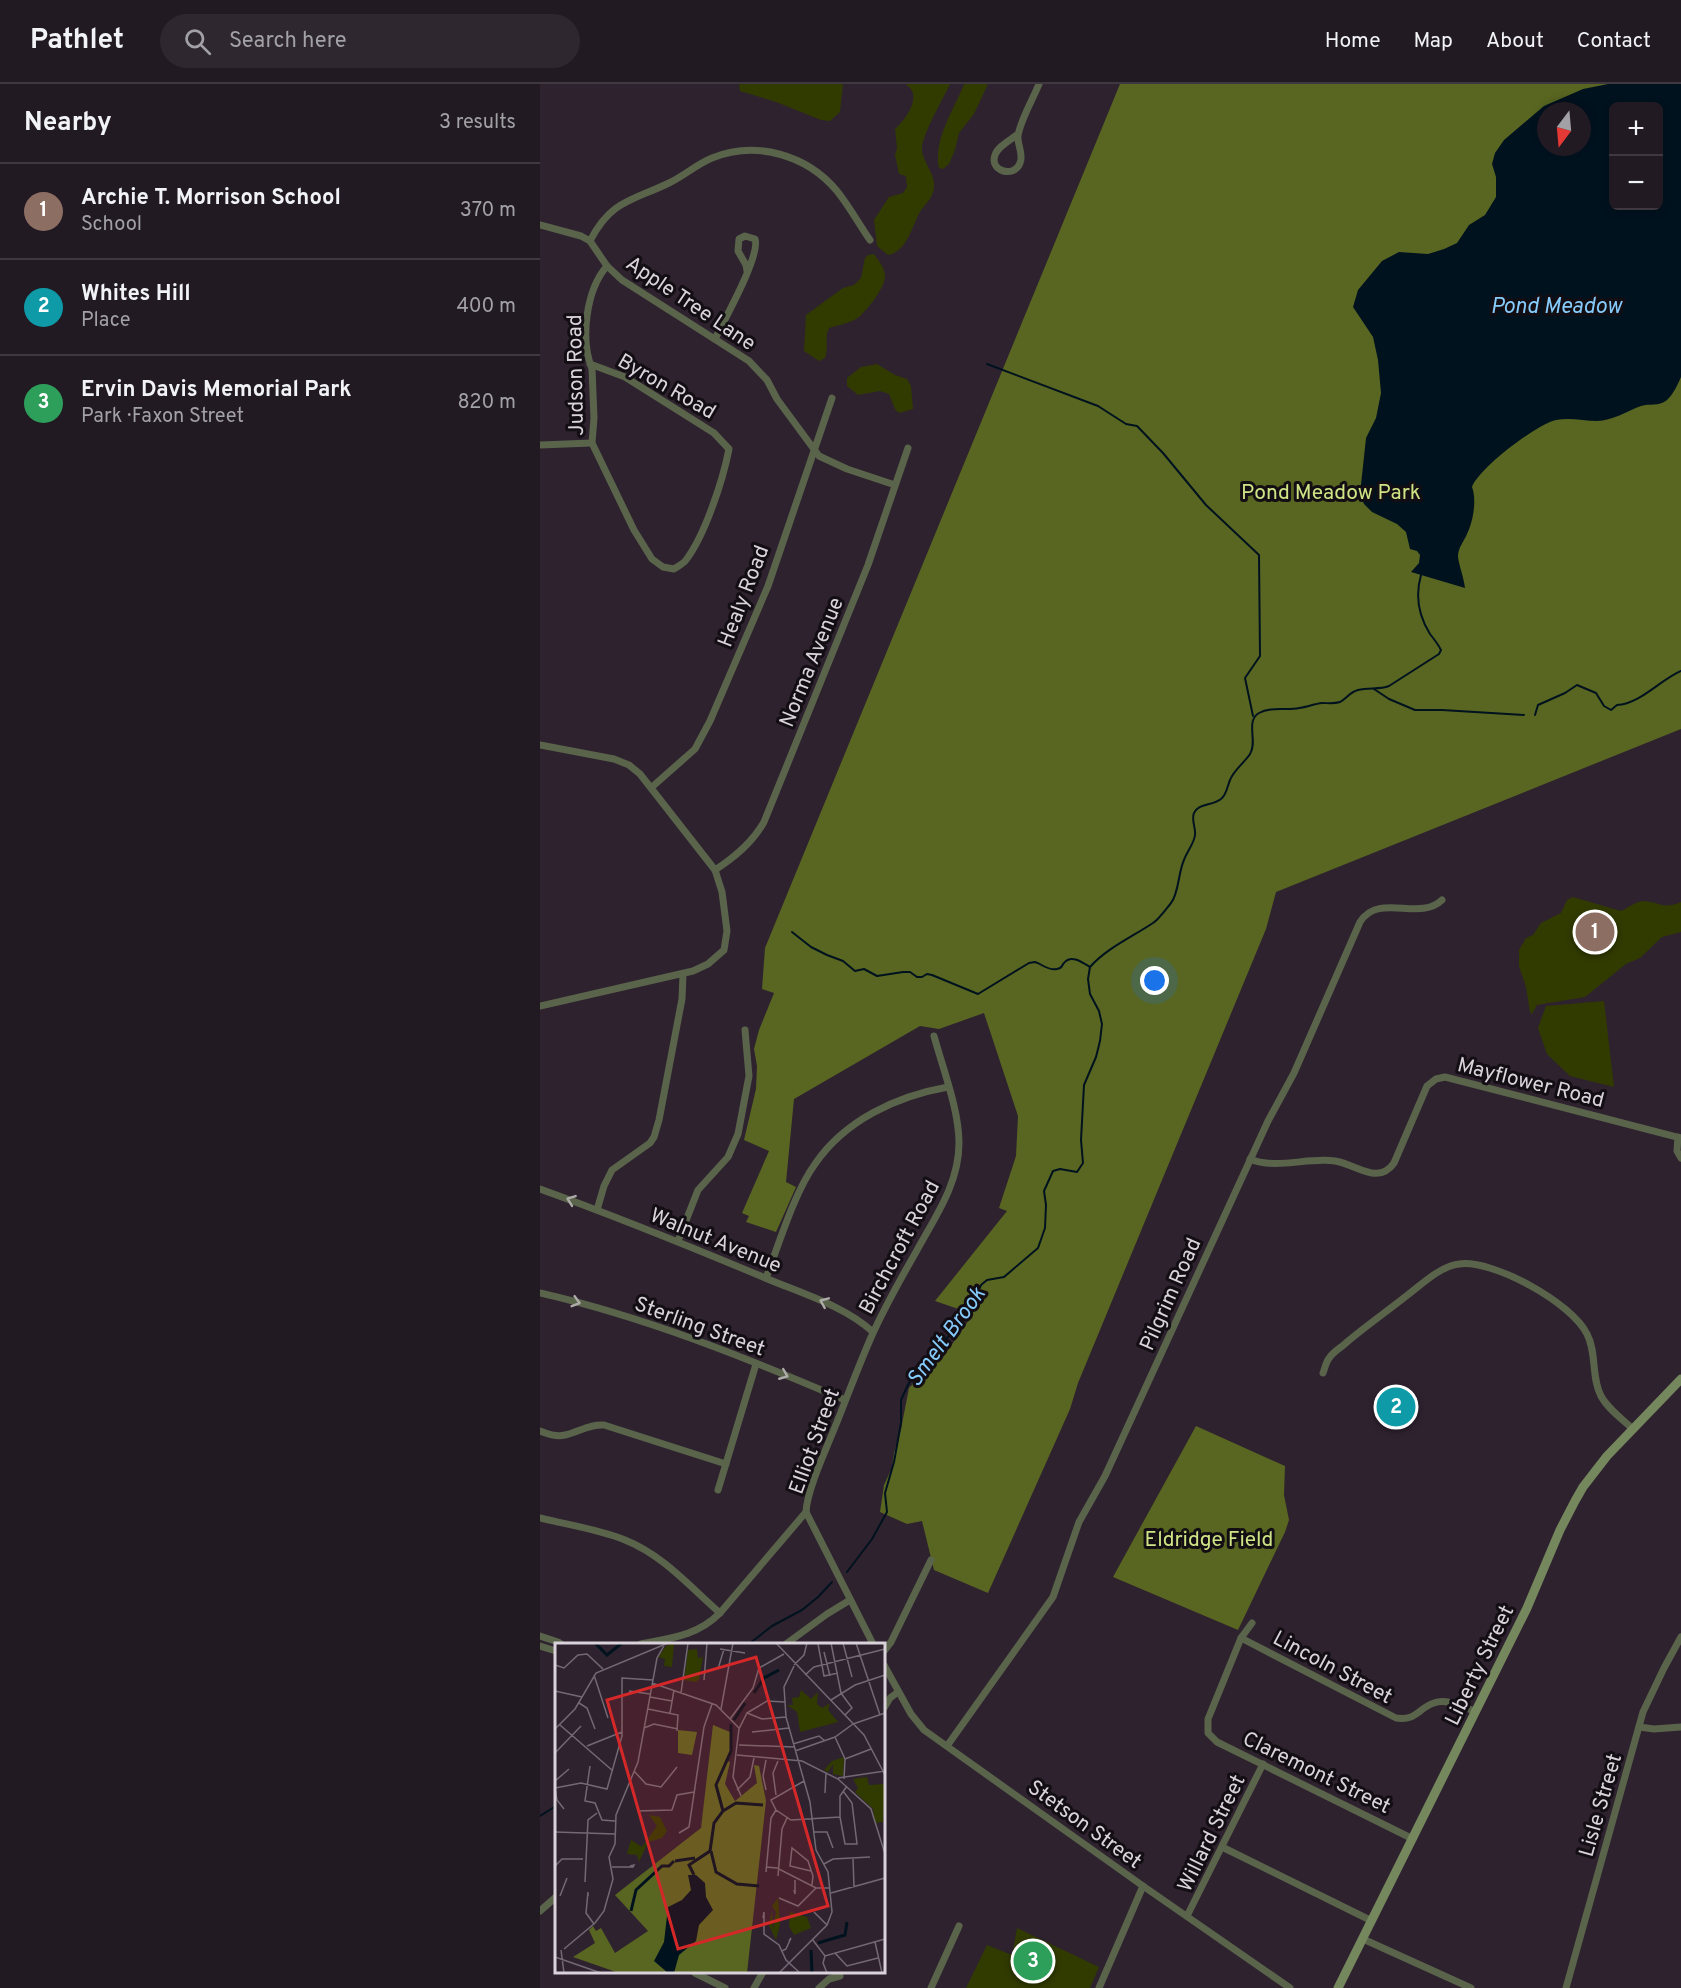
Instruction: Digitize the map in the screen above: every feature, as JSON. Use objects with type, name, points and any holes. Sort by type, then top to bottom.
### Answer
[{"type":"main road","name":"Liberty Street","points":[[1338,1988],[1531,1599],[1571,1508],[1597,1469],[1681,1379]]},
{"type":"street","points":[[1018,134],[995,153],[996,167],[1002,171],[1015,171],[1020,166],[1022,159],[1018,134],[1039,84]]},
{"type":"street","points":[[540,225],[581,236],[590,241],[607,215],[621,203],[678,179],[711,159],[724,154],[753,150],[780,153],[806,165],[820,175],[838,192],[870,240]]},
{"type":"street","points":[[716,339],[754,258],[757,244],[755,239],[745,236],[739,239],[738,248],[747,272]]},
{"type":"street","name":"Apple Tree Lane","points":[[590,241],[607,266],[622,280],[749,361],[767,380],[777,399],[819,456],[828,462],[895,485]]},
{"type":"street","name":"Judson Road","points":[[607,266],[592,289],[586,329],[594,418],[592,443],[633,530],[652,559],[663,567],[674,568],[685,562],[699,537],[727,458],[729,448],[724,443]]},
{"type":"street","name":"Byron Road","points":[[590,364],[625,377],[714,433],[724,443]]},
{"type":"street","name":"Healy Road","points":[[652,787],[695,749],[710,721],[768,586],[832,398]]},
{"type":"street","points":[[540,445],[592,443]]},
{"type":"street","name":"Norma Avenue","points":[[715,870],[750,843],[764,822],[848,616],[908,448]]},
{"type":"street","points":[[540,745],[614,759],[640,774],[715,870],[722,892],[727,931],[724,950],[708,964],[683,974],[540,1006]]},
{"type":"street","name":"Pilgrim Road","points":[[948,1746],[1053,1597],[1079,1522],[1105,1476],[1271,1114],[1294,1073],[1363,918],[1379,908],[1427,908],[1443,900]]},
{"type":"street","points":[[597,1209],[612,1170],[644,1149],[654,1137],[682,999],[683,974]]},
{"type":"street","points":[[678,1241],[698,1190],[728,1157],[738,1134],[749,1076],[746,1030]]},
{"type":"street","name":"Birchcroft Road","points":[[873,1332],[940,1211],[952,1185],[958,1161],[959,1142],[952,1100],[934,1036]]},
{"type":"street","name":"Mayflower Road","points":[[1251,1159],[1270,1163],[1331,1160],[1373,1174],[1382,1174],[1394,1163],[1427,1086],[1436,1079],[1445,1077],[1680,1137]]},
{"type":"street","points":[[766,1278],[804,1183],[814,1164],[827,1149],[869,1115],[911,1096],[948,1087]]},
{"type":"street","points":[[1680,1137],[1677,1152],[1681,1158]]},
{"type":"street","name":"Walnut Avenue","points":[[540,1189],[678,1241],[851,1314],[873,1332]]},
{"type":"street","points":[[1323,1373],[1329,1357],[1441,1271],[1458,1264],[1477,1264],[1499,1270],[1571,1313],[1584,1329],[1591,1344],[1601,1396],[1633,1429]]},
{"type":"street","name":"Sterling Street","points":[[540,1293],[588,1305],[666,1330],[845,1400]]},
{"type":"street","name":"Elliot Street","points":[[646,1643],[681,1636],[701,1629],[720,1613],[806,1512],[806,1504],[873,1332]]},
{"type":"street","points":[[718,1490],[756,1364]]},
{"type":"street","points":[[540,1431],[550,1435],[567,1435],[590,1425],[604,1425],[726,1464]]},
{"type":"street","points":[[806,1512],[872,1643]]},
{"type":"street","points":[[540,1518],[606,1534],[644,1549],[679,1575],[720,1613]]},
{"type":"street","points":[[885,1650],[891,1642],[930,1560]]},
{"type":"street","points":[[787,1643],[850,1600]]},
{"type":"street","points":[[1241,1638],[1252,1623]]},
{"type":"street","points":[[540,1636],[560,1643]]},
{"type":"street","name":"Lisle Street","points":[[1566,1988],[1639,1727],[1650,1695],[1681,1637]]},
{"type":"street","name":"Lincoln Street","points":[[1241,1638],[1401,1719],[1419,1714],[1432,1703],[1440,1701],[1476,1712]]},
{"type":"street","name":"Claremont Street","points":[[1241,1638],[1208,1719],[1208,1733],[1214,1740],[1413,1839]]},
{"type":"street","points":[[540,1646],[555,1651]]},
{"type":"street","name":"Stetson Street","points":[[885,1667],[917,1722],[1143,1886],[1290,1988]]},
{"type":"street","points":[[885,1706],[890,1698],[898,1692]]},
{"type":"street","points":[[1639,1727],[1654,1729],[1681,1727]]},
{"type":"street","name":"Willard Street","points":[[1187,1916],[1263,1764]]},
{"type":"street","points":[[1222,1848],[1372,1922]]},
{"type":"street","points":[[1099,1988],[1143,1886]]},
{"type":"street","points":[[540,1911],[555,1898]]},
{"type":"street","points":[[931,1988],[959,1926]]},
{"type":"street","points":[[1363,1939],[1472,1988]]},
{"type":"street","points":[[695,1973],[725,1988]]},
{"type":"street","points":[[754,1988],[762,1973]]},
{"type":"street","points":[[819,1988],[829,1979],[840,1976]]},
{"type":"green space","points":[[739,84],[843,84],[840,112],[830,121],[821,120],[740,91]]},
{"type":"green space","points":[[906,84],[950,84],[929,125],[922,148],[933,178],[933,192],[904,244],[895,253],[888,255],[877,246],[874,220],[889,197],[903,193],[907,187],[906,176],[899,174],[895,155],[897,148],[895,129],[905,117],[913,101],[912,91]]},
{"type":"green space","points":[[964,84],[988,84],[974,114],[959,133],[949,164],[943,169],[939,168],[939,146]]},
{"type":"green space","name":"Pond Meadow Park","points":[[1120,84],[1681,84],[1681,729],[1276,892],[1266,929],[1078,1383],[1070,1409],[988,1593],[934,1570],[922,1521],[907,1524],[880,1512],[884,1485],[892,1468],[909,1388],[929,1367],[942,1359],[973,1314],[935,1301],[1007,1211],[999,1208],[1016,1156],[1018,1116],[984,1013],[939,1029],[920,1026],[794,1099],[786,1182],[796,1187],[776,1232],[746,1222],[749,1216],[742,1213],[769,1151],[744,1140],[756,1089],[757,1066],[754,1049],[774,993],[762,989],[765,948]]},
{"type":"green space","points":[[874,254],[885,273],[882,286],[860,316],[829,328],[825,358],[819,361],[804,351],[806,315],[843,288],[854,285],[861,278],[865,258]]},
{"type":"green space","points":[[877,364],[907,379],[911,386],[913,409],[899,413],[889,394],[880,391],[858,395],[847,386],[847,378],[861,367]]},
{"type":"green space","points":[[1573,897],[1621,911],[1641,901],[1665,905],[1681,902],[1681,932],[1662,937],[1640,958],[1626,964],[1585,997],[1537,1005],[1532,1014],[1519,966],[1519,950],[1526,938],[1533,935],[1541,923],[1561,913],[1567,900]]},
{"type":"green space","points":[[1604,1001],[1614,1087],[1570,1076],[1547,1054],[1538,1028],[1546,1006]]},
{"type":"green space","name":"Eldridge Field","points":[[1196,1426],[1285,1466],[1284,1495],[1289,1520],[1238,1630],[1113,1577]]},
{"type":"green space","points":[[1017,1928],[1099,1967],[1090,1988],[966,1988],[987,1945],[1012,1955]]},
{"type":"water","name":"Pond Meadow","points":[[1608,84],[1681,84],[1681,377],[1671,395],[1664,402],[1641,406],[1603,421],[1566,419],[1547,423],[1523,438],[1485,469],[1472,487],[1473,517],[1458,553],[1465,588],[1411,572],[1419,563],[1420,555],[1417,551],[1410,549],[1406,532],[1397,524],[1372,512],[1364,504],[1360,494],[1366,438],[1376,418],[1381,393],[1373,337],[1353,307],[1358,290],[1382,261],[1399,252],[1428,254],[1444,249],[1457,243],[1469,225],[1485,215],[1496,197],[1496,177],[1492,164],[1495,153],[1504,140],[1537,112],[1537,156],[1591,156],[1591,102],[1553,102],[1583,89]]},
{"type":"waterway","points":[[987,364],[1098,406],[1126,424],[1137,426],[1163,453],[1206,505],[1259,555],[1260,656],[1245,678],[1253,716]]},
{"type":"waterway","name":"Smelt Brook","points":[[847,1572],[872,1539],[887,1512],[885,1493],[894,1462],[901,1423],[901,1400],[912,1377],[927,1366],[940,1346],[960,1323],[981,1285],[987,1280],[1004,1277],[1038,1248],[1045,1228],[1044,1191],[1053,1171],[1060,1169],[1077,1172],[1083,1163],[1081,1140],[1084,1085],[1096,1057],[1102,1024],[1099,1011],[1090,994],[1088,979],[1090,967],[1112,948],[1155,921],[1174,899],[1182,865],[1194,838],[1194,813],[1199,808],[1225,795],[1232,776],[1250,754],[1253,744],[1253,721],[1259,713],[1322,703],[1338,703],[1358,690],[1389,686],[1439,654],[1441,650],[1420,613],[1418,590],[1421,575]]},
{"type":"waterway","points":[[1535,715],[1538,705],[1577,685],[1596,693],[1604,706],[1611,710],[1617,705],[1634,701],[1681,671]]},
{"type":"waterway","points":[[1374,689],[1389,699],[1415,710],[1524,715]]},
{"type":"waterway","points":[[792,932],[811,947],[843,961],[855,971],[864,969],[877,976],[903,972],[910,972],[917,977],[927,974],[978,994],[1029,963],[1035,962],[1054,969],[1060,968],[1067,960],[1073,959],[1090,967]]},
{"type":"waterway","name":"Smelt Brook","points":[[750,1643],[772,1626],[802,1610],[832,1582]]},
{"type":"waterway","name":"Smelt Brook","points":[[540,1816],[555,1807]]},
{"type":"place","name":"Archie T. Morrison School","points":[[1595,932]]},
{"type":"place","name":"Whites Hill","points":[[1396,1407]]},
{"type":"place","name":"Ervin Davis Memorial Park","points":[[1033,1961]]}]
